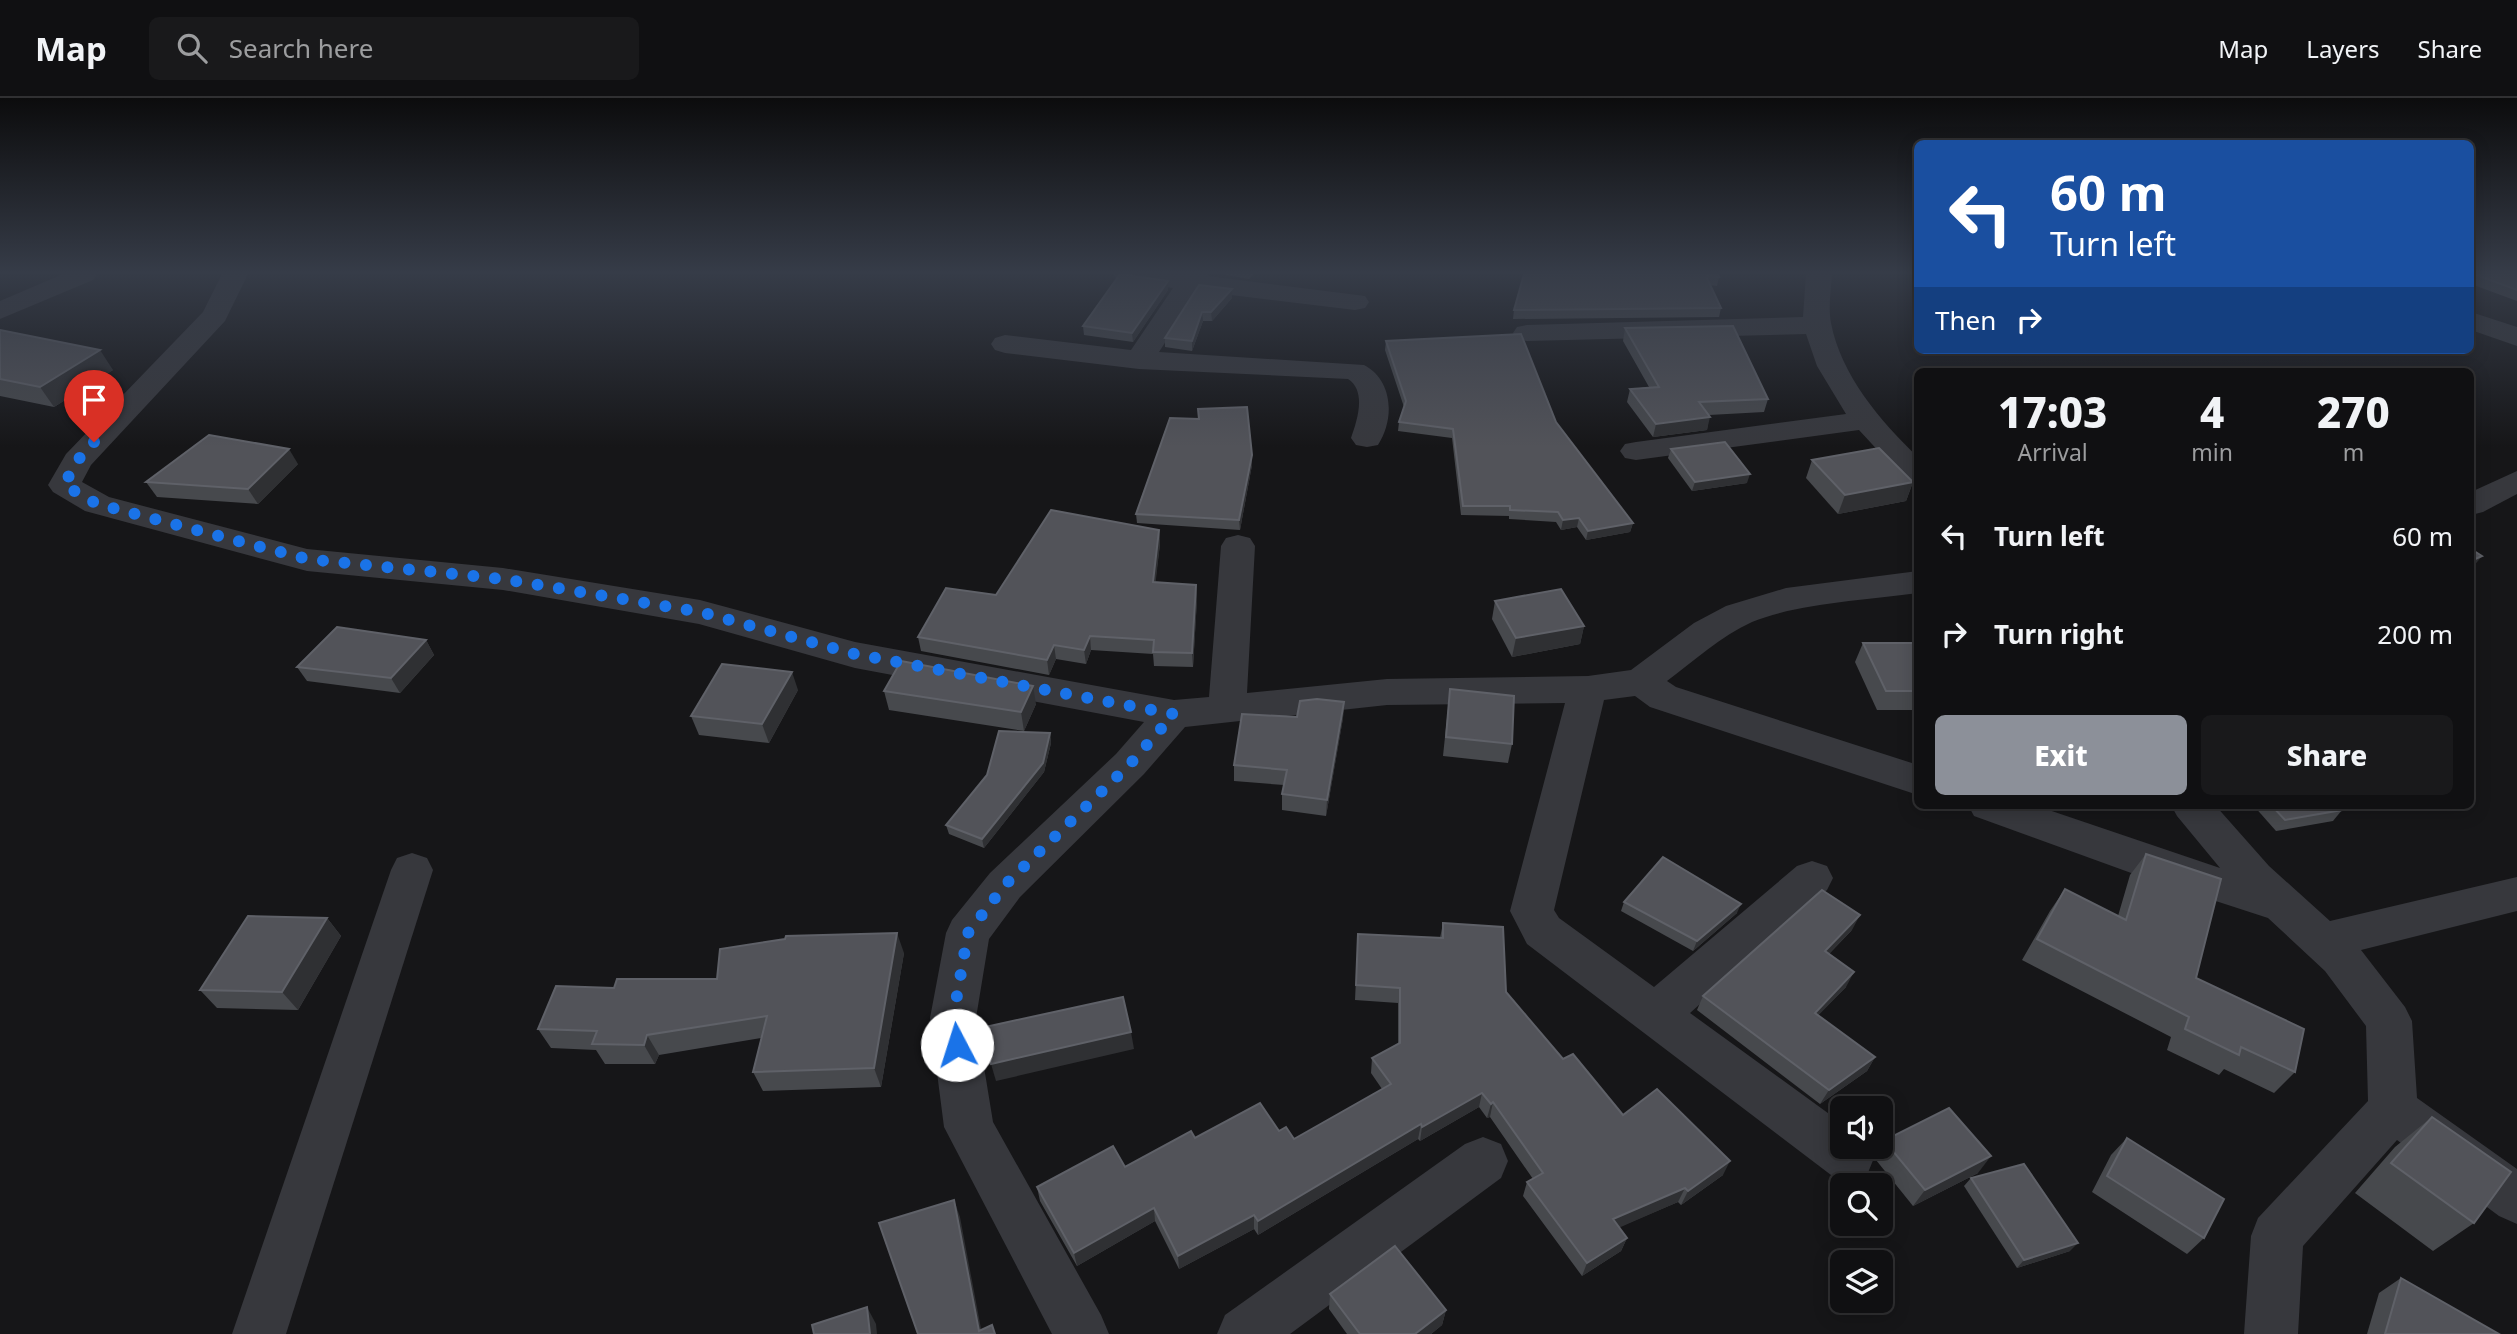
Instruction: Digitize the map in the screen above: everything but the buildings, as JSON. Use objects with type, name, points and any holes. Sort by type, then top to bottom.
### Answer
[{"type":"street","points":[[199,332],[77,461],[64,485],[97,504],[307,559],[503,579],[700,612],[855,654],[1174,714],[1387,692],[1588,689],[1641,682],[1707,632],[1739,614],[1786,600],[1914,583]]},
{"type":"street","points":[[1139,360],[1157,332]]},
{"type":"street","points":[[1528,333],[1576,332]]},
{"type":"street","points":[[1820,332],[1837,376],[1885,444],[1914,471]]},
{"type":"street","points":[[1005,344],[1139,360],[1354,371],[1365,375],[1371,382],[1375,413],[1367,438]]},
{"type":"street","points":[[1636,451],[1867,419]]},
{"type":"street","points":[[2474,503],[2517,481]]},
{"type":"street","points":[[1227,709],[1238,545]]},
{"type":"street","points":[[1641,682],[1663,697],[1914,779]]},
{"type":"street","points":[[1588,689],[1532,911],[1543,930],[1830,1144]]},
{"type":"street","points":[[1082,1334],[969,1127],[953,1018],[968,933],[1005,885],[1130,764],[1174,714]]},
{"type":"street","points":[[1999,809],[2161,866],[2283,905]]},
{"type":"street","points":[[2194,809],[2254,878],[2341,958],[2389,1021],[2393,1109],[2277,1236],[2271,1334]]},
{"type":"street","points":[[259,1334],[412,870]]},
{"type":"street","points":[[1656,1014],[1812,878]]},
{"type":"street","points":[[2322,941],[2517,894]]},
{"type":"street","points":[[2393,1109],[2517,1199]]},
{"type":"street","points":[[1244,1334],[1483,1161]]},
{"type":"route","points":[[94,442],[77,461],[64,485],[97,504],[307,559],[503,579],[700,612],[855,654],[1174,714],[1130,764],[1005,885],[968,933],[953,1018],[957,1045]]}]
